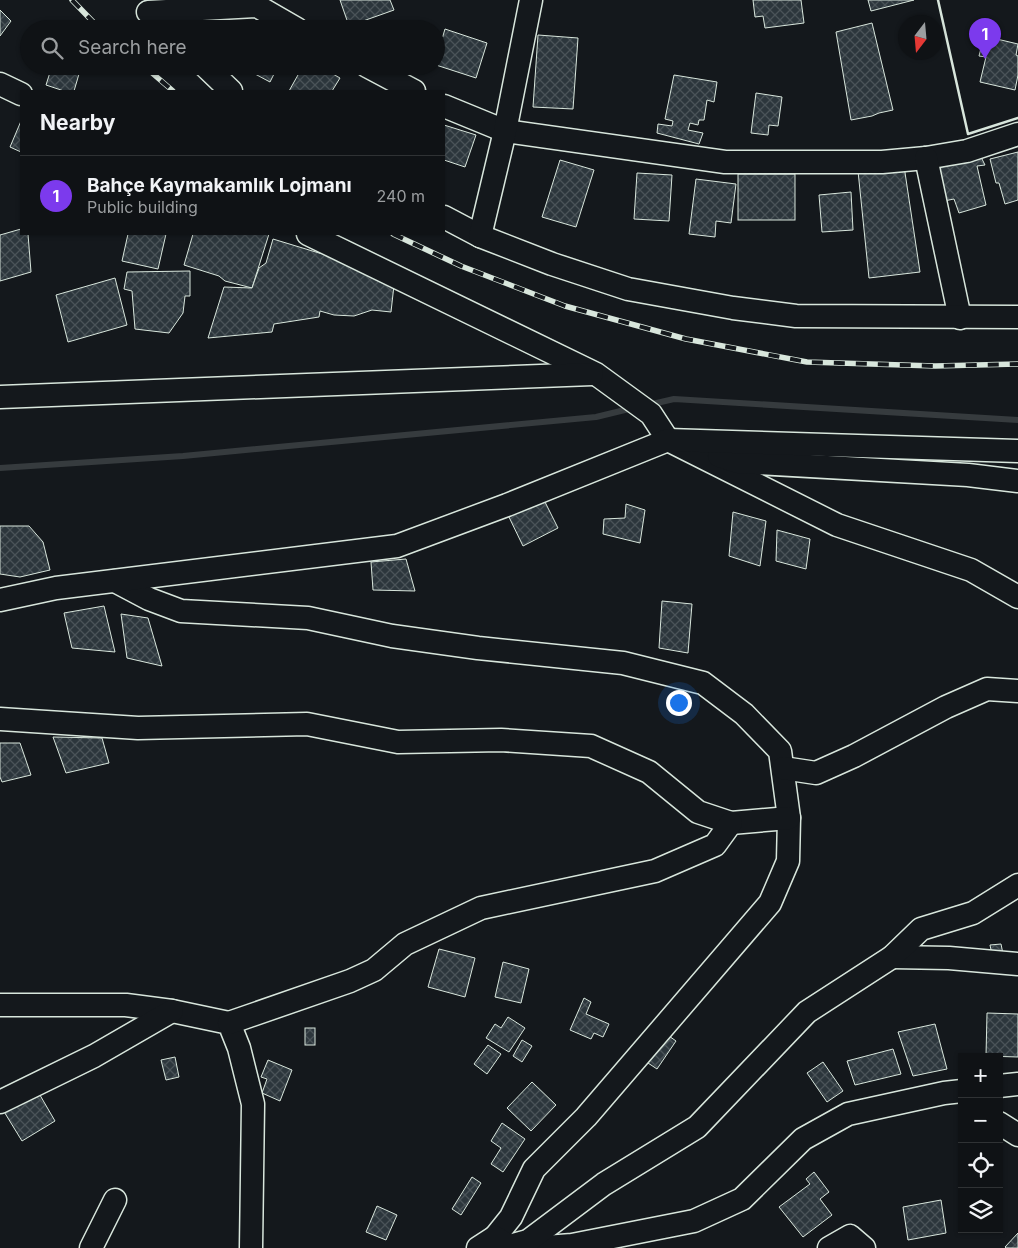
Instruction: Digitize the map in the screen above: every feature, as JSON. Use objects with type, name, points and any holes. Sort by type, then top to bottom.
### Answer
[{"type":"street","points":[[480,236],[506,131],[531,0]]},
{"type":"street","points":[[142,6],[156,20]]},
{"type":"street","points":[[142,6],[257,6],[281,20]]},
{"type":"street","points":[[214,75],[230,90]]},
{"type":"street","points":[[384,75],[412,90]]},
{"type":"street","points":[[0,84],[20,94]]},
{"type":"street","points":[[445,106],[506,131],[725,162],[882,162],[926,158],[967,152],[1018,134]]},
{"type":"street","points":[[926,158],[960,318]]},
{"type":"street","points":[[445,218],[480,236],[552,264],[628,289],[734,308],[796,316],[1018,318]]},
{"type":"street","points":[[310,235],[602,378],[651,414],[668,440],[838,525],[971,570],[1018,597]]},
{"type":"street","points":[[0,397],[602,378]]},
{"type":"street","points":[[668,440],[738,462],[968,475],[1018,481]]},
{"type":"street","points":[[0,600],[56,588],[397,546],[507,505],[668,440],[1018,451]]},
{"type":"street","points":[[115,581],[149,599],[182,611],[308,618],[392,636],[478,648],[623,663],[702,683],[744,714],[780,751],[789,818],[788,861],[770,903],[586,1117],[534,1168],[511,1217],[487,1242]]},
{"type":"street","points":[[783,768],[816,773],[854,756],[946,707],[987,689],[1018,691]]},
{"type":"street","points":[[0,719],[138,728],[307,724],[398,742],[500,740],[591,746],[649,772],[698,812],[731,823],[789,818]]},
{"type":"street","points":[[0,1005],[126,1005],[172,1011],[229,1023],[350,981],[374,970],[405,944],[481,908],[655,871],[715,845],[731,823]]},
{"type":"street","points":[[487,1242],[509,1246],[528,1241],[604,1184],[697,1127],[808,1012],[892,957],[921,929],[972,913],[1018,885]]},
{"type":"street","points":[[892,957],[949,958],[1018,964]]},
{"type":"street","points":[[0,1102],[94,1056],[172,1011]]},
{"type":"street","points":[[229,1023],[239,1048],[253,1104],[251,1248]]},
{"type":"street","points":[[1003,1086],[1018,1084]]},
{"type":"street","points":[[528,1241],[546,1247],[576,1246],[694,1221],[742,1198],[802,1139],[848,1114],[956,1095]]},
{"type":"street","points":[[1003,1126],[1018,1135]]},
{"type":"street","points":[[91,1248],[115,1200]]},
{"type":"street","points":[[829,1248],[850,1236],[864,1248]]},
{"type":"building","points":[[340,0],[390,0],[394,10],[366,20],[347,20]]},
{"type":"building","points":[[753,0],[801,0],[804,23],[765,28],[763,16],[755,17]]},
{"type":"building","points":[[868,0],[914,0],[871,11]]},
{"type":"building","points":[[0,10],[11,21],[0,36]]},
{"type":"building","points":[[872,23],[893,110],[851,120],[836,32]]},
{"type":"building","points":[[445,29],[487,43],[476,78],[445,68]]},
{"type":"building","points":[[538,35],[578,38],[573,109],[533,107]]},
{"type":"building","points":[[984,36],[1018,44],[1016,55],[1018,56],[1018,75],[1015,90],[980,82],[986,57],[979,56]]},
{"type":"building","points":[[49,75],[79,75],[74,90],[61,90],[46,85]]},
{"type":"building","points":[[257,75],[274,75],[270,82]]},
{"type":"building","points":[[298,75],[335,75],[340,78],[333,90],[290,90]]},
{"type":"building","points":[[674,75],[717,82],[714,102],[707,100],[704,120],[699,120],[698,125],[690,123],[688,130],[703,133],[699,144],[657,133],[658,124],[672,126],[673,121],[665,119]]},
{"type":"building","points":[[756,93],[782,97],[778,126],[769,125],[768,135],[751,133]]},
{"type":"building","points":[[20,123],[20,152],[10,147]]},
{"type":"building","points":[[445,125],[476,135],[465,167],[445,160]]},
{"type":"building","points":[[1018,152],[1018,200],[1005,204],[999,183],[996,183],[990,159]]},
{"type":"building","points":[[981,157],[985,165],[977,166],[986,205],[959,213],[954,199],[939,202],[934,168]]},
{"type":"building","points":[[560,160],[594,170],[576,227],[542,217]]},
{"type":"building","points":[[904,166],[920,272],[869,278],[858,171]]},
{"type":"building","points":[[637,173],[672,175],[669,221],[634,219]]},
{"type":"building","points":[[738,174],[795,174],[795,220],[738,220]]},
{"type":"building","points":[[696,179],[736,184],[731,223],[716,221],[715,237],[689,234]]},
{"type":"building","points":[[851,192],[853,230],[822,232],[819,195]]},
{"type":"building","points":[[20,229],[20,235],[28,235],[31,272],[0,281],[0,235]]},
{"type":"building","points":[[128,235],[166,235],[158,269],[122,261]]},
{"type":"building","points":[[193,235],[269,235],[252,288],[225,281],[219,276],[184,265]]},
{"type":"building","points":[[273,239],[319,253],[348,258],[394,285],[391,312],[372,310],[354,316],[334,315],[320,311],[319,317],[274,324],[272,332],[208,338],[224,287],[252,288],[259,268],[266,263]]},
{"type":"building","points":[[190,271],[190,296],[185,296],[183,313],[169,333],[135,329],[132,291],[124,289],[127,272]]},
{"type":"building","points":[[115,278],[127,325],[68,342],[56,295]]},
{"type":"building","points":[[543,498],[558,528],[523,546],[508,515]]},
{"type":"building","points":[[626,504],[645,510],[640,543],[603,534],[604,519],[625,518]]},
{"type":"building","points":[[733,512],[766,521],[760,566],[729,556]]},
{"type":"building","points":[[0,526],[29,526],[43,542],[50,570],[20,577],[0,574]]},
{"type":"building","points":[[777,530],[810,539],[806,569],[776,561]]},
{"type":"building","points":[[406,559],[415,591],[373,590],[371,562]]},
{"type":"building","points":[[662,601],[692,604],[688,653],[659,648]]},
{"type":"building","points":[[104,606],[115,652],[72,648],[64,613]]},
{"type":"building","points":[[121,614],[148,618],[162,666],[127,658]]},
{"type":"building","points":[[53,737],[102,738],[109,763],[66,773]]},
{"type":"building","points":[[0,743],[20,743],[31,775],[2,782],[0,777]]},
{"type":"building","points":[[1001,944],[1003,954],[992,955],[990,945]]},
{"type":"building","points":[[439,949],[475,958],[465,997],[428,987]]},
{"type":"building","points":[[503,962],[529,969],[521,1003],[495,997]]},
{"type":"building","points":[[584,998],[591,1002],[586,1014],[609,1024],[603,1037],[594,1033],[591,1039],[570,1030]]},
{"type":"building","points":[[987,1013],[1018,1014],[1018,1057],[1003,1057],[1003,1053],[986,1053]]},
{"type":"building","points":[[508,1017],[525,1028],[509,1052],[486,1038],[495,1024],[501,1028]]},
{"type":"building","points":[[935,1024],[947,1069],[913,1076],[898,1032]]},
{"type":"building","points":[[305,1028],[315,1028],[315,1045],[305,1045]]},
{"type":"building","points":[[662,1031],[676,1041],[657,1069],[642,1059]]},
{"type":"building","points":[[522,1040],[532,1046],[522,1062],[513,1056]]},
{"type":"building","points":[[488,1045],[501,1054],[487,1074],[474,1064]]},
{"type":"building","points":[[893,1049],[901,1074],[855,1085],[847,1061]]},
{"type":"building","points":[[175,1057],[179,1077],[166,1080],[161,1060]]},
{"type":"building","points":[[268,1060],[292,1070],[280,1101],[262,1093],[267,1079],[261,1077]]},
{"type":"building","points":[[823,1062],[843,1091],[827,1102],[807,1073]]},
{"type":"building","points":[[532,1082],[556,1105],[531,1131],[507,1108]]},
{"type":"building","points":[[37,1090],[55,1121],[22,1141],[3,1110]]},
{"type":"building","points":[[502,1123],[525,1139],[503,1172],[491,1164],[501,1148],[491,1141]]},
{"type":"building","points":[[814,1172],[829,1192],[820,1199],[832,1215],[803,1237],[779,1207],[810,1184],[806,1179]]},
{"type":"building","points":[[472,1177],[481,1183],[461,1215],[452,1209]]},
{"type":"building","points":[[941,1200],[946,1233],[908,1240],[903,1207]]},
{"type":"building","points":[[377,1206],[397,1215],[386,1240],[366,1232]]},
{"type":"building","points":[[1018,1233],[1018,1248],[1006,1248],[1005,1247]]},
{"type":"waterway","points":[[648,405],[674,399],[1018,420]]},
{"type":"waterway","points":[[0,468],[183,456],[596,417],[633,408]]},
{"type":"railway","points":[[72,0],[91,20]]},
{"type":"railway","points":[[154,75],[172,90]]},
{"type":"railway","points":[[395,235],[461,266],[565,306],[686,339],[807,362],[935,366],[1018,364]]},
{"type":"wall","points":[[938,0],[968,134],[1018,118]]},
{"type":"place","name":"Bahçe Kaymakamlık Lojmanı","points":[[985,59]]}]
